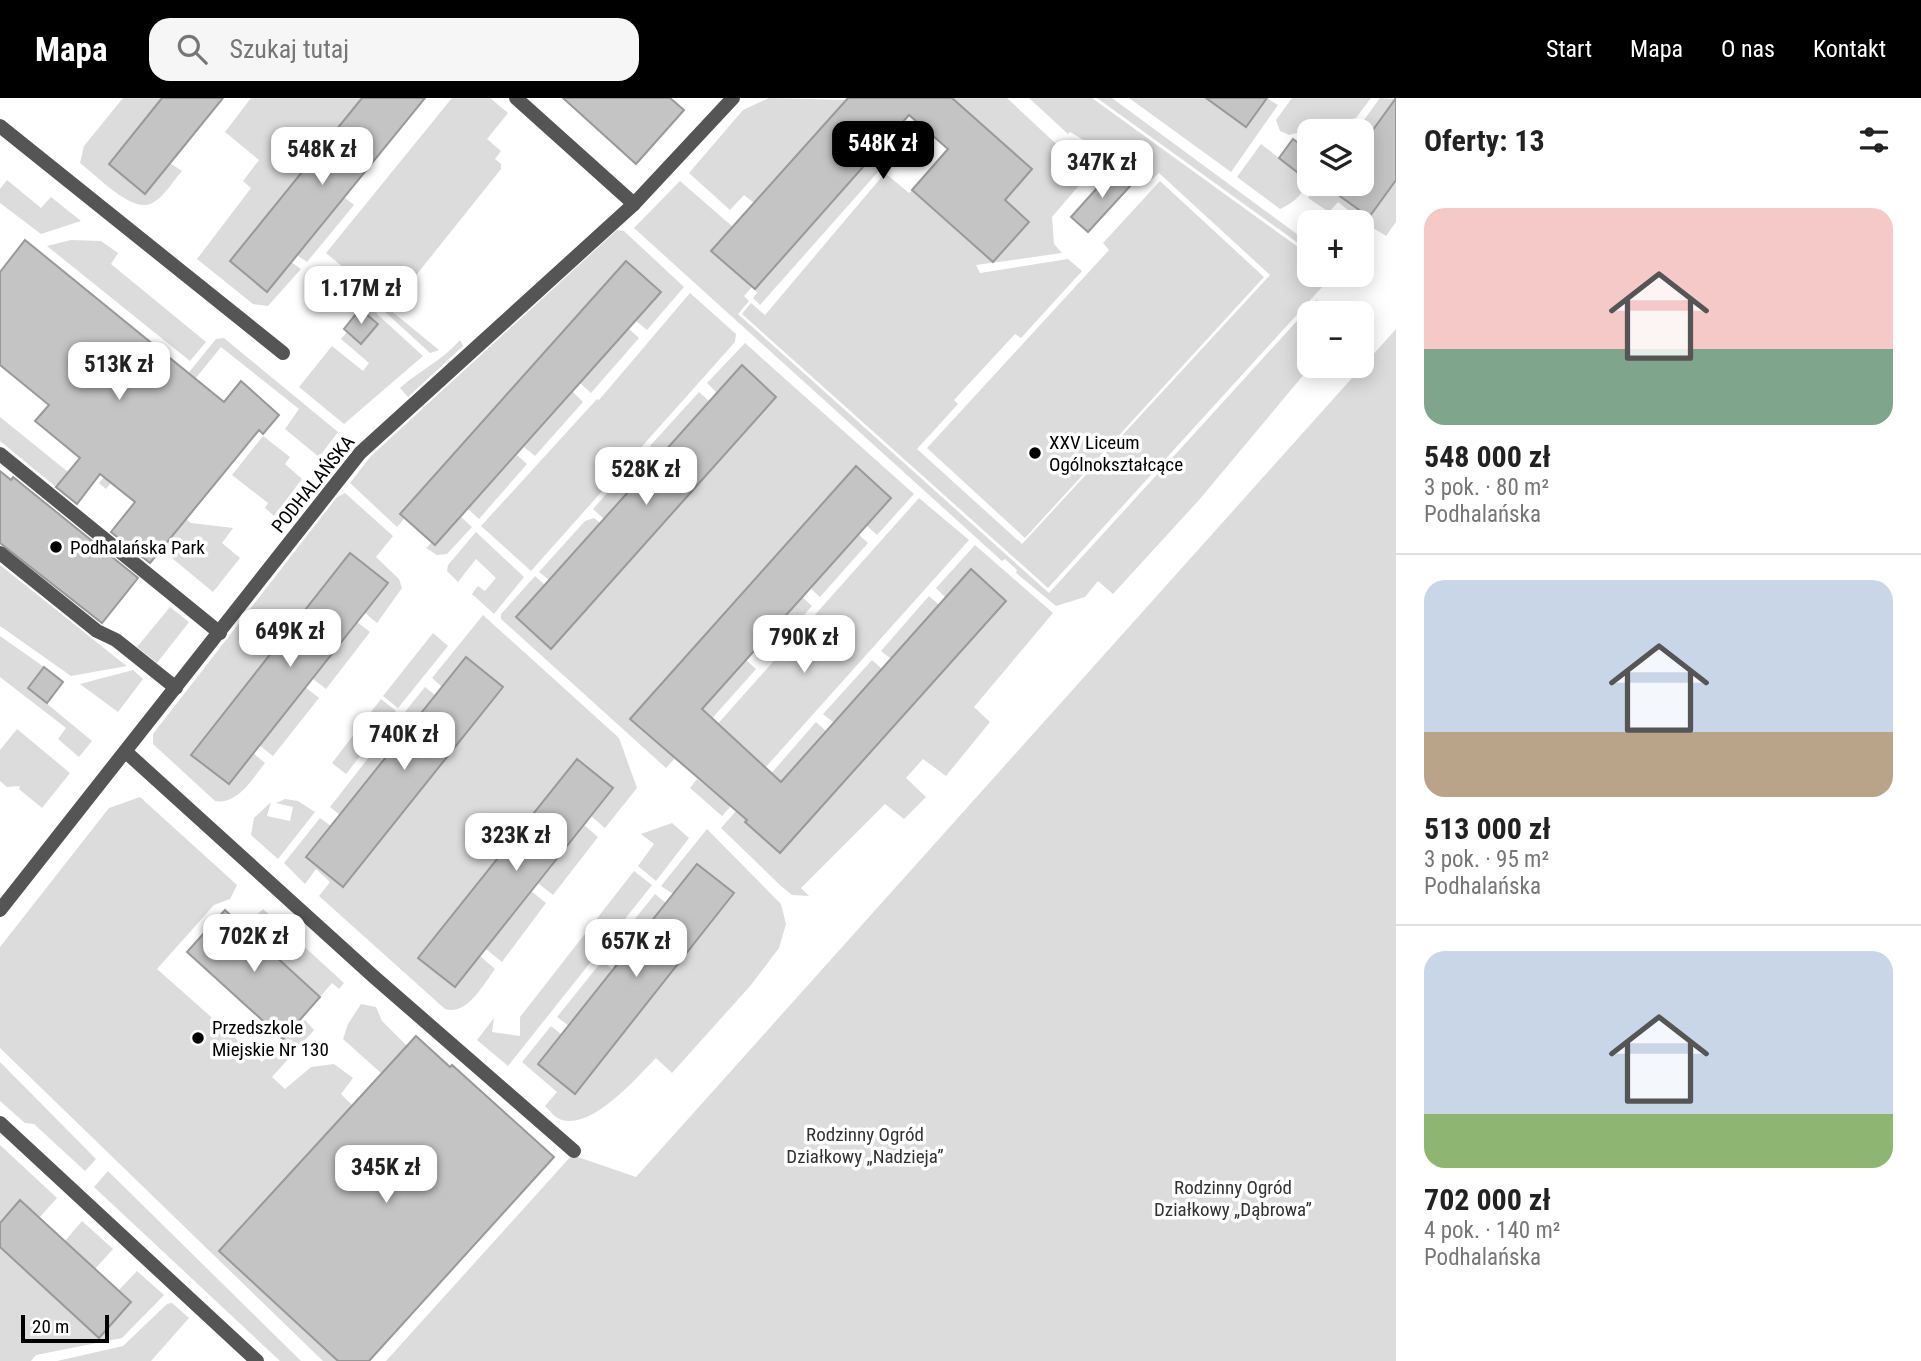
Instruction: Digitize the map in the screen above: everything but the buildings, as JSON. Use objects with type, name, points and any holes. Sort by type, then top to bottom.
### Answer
[{"type":"street","points":[[516,98],[634,204]]},
{"type":"street","name":"PODHALAŃSKA","points":[[0,910],[360,453],[634,204],[733,98]]},
{"type":"street","points":[[0,126],[283,353]]},
{"type":"street","points":[[0,454],[220,633]]},
{"type":"street","points":[[0,553],[97,631],[117,640],[176,688]]},
{"type":"street","points":[[126,752],[362,967],[574,1151]]},
{"type":"street","points":[[0,1123],[257,1361]]},
{"type":"green space","points":[[123,98],[162,98],[109,164],[145,194],[170,163],[182,171],[163,194],[150,204],[133,203],[124,198],[80,163],[84,146]]},
{"type":"green space","points":[[251,98],[362,98],[230,261],[267,292],[291,262],[301,269],[268,306],[253,304],[197,259],[251,188],[243,181],[259,160],[225,132]]},
{"type":"green space","points":[[452,98],[490,98],[508,113],[487,139],[501,151],[495,159],[501,164],[501,169],[389,309],[439,350],[430,353],[383,310],[374,293],[326,253]]},
{"type":"green space","points":[[769,98],[846,100],[754,203],[744,195],[730,210],[689,173],[743,110]]},
{"type":"green space","points":[[952,98],[1007,98],[1083,169],[1082,182],[1052,217],[1054,244],[1062,253],[976,265],[980,273],[1068,259],[1082,271],[1021,338],[1015,334],[954,400],[958,404],[917,449],[1022,544],[1270,275],[1159,173],[1151,180],[1070,132],[1068,134],[1029,98],[1092,98],[1297,246],[1297,287],[1322,287],[1309,301],[1297,301],[1297,315],[1048,588],[742,314],[751,303],[765,315],[885,173],[909,193],[912,190],[994,262],[1029,221],[1005,200]]},
{"type":"green space","points":[[1097,98],[1112,98],[1297,234],[1297,242]]},
{"type":"green space","points":[[1129,98],[1207,98],[1246,127],[1267,98],[1278,105],[1231,172]]},
{"type":"green space","points":[[1292,98],[1371,98],[1356,118],[1297,119],[1297,133],[1289,135],[1280,131],[1276,120]]},
{"type":"green space","points":[[1380,98],[1395,99],[1374,128],[1374,119],[1365,119]]},
{"type":"green space","points":[[1261,144],[1297,172],[1299,196],[1280,209],[1237,177]]},
{"type":"green space","points":[[874,154],[885,164],[760,305],[753,298],[757,293],[755,289]]},
{"type":"green space","points":[[7,180],[41,208],[51,197],[81,221],[41,234],[0,203],[0,189]]},
{"type":"green space","points":[[1396,180],[1396,222],[1386,236],[1374,228],[1374,210],[1348,210],[1338,202],[1331,210],[1326,210],[1308,198],[1374,196],[1374,183]]},
{"type":"green space","points":[[680,181],[733,227],[712,251],[752,287],[744,296],[749,301],[738,314],[1049,593],[1297,321],[1297,378],[1301,378],[1199,500],[1113,594],[1098,581],[1085,597],[1056,606],[1016,573],[1017,570],[1005,559],[1002,561],[634,228]]},
{"type":"green space","points":[[1160,181],[1264,277],[1025,538],[927,448],[1109,250],[1103,243]]},
{"type":"green space","points":[[344,197],[354,205],[307,262],[297,255]]},
{"type":"green space","points":[[617,230],[624,231],[684,287],[647,330],[636,321],[661,292],[626,261],[397,527],[350,483],[371,456]]},
{"type":"green space","points":[[71,240],[101,241],[118,253],[111,264],[206,342],[190,361],[47,246]]},
{"type":"green space","points":[[690,293],[736,334],[735,342],[531,571],[481,526],[597,399],[599,400]]},
{"type":"green space","points":[[372,305],[378,315],[423,356],[344,424],[299,387],[332,346],[363,371],[369,363],[341,339],[347,332],[362,344],[378,324],[365,313]]},
{"type":"green space","points":[[629,329],[639,338],[591,393],[580,383]]},
{"type":"green space","points":[[1396,329],[1396,1361],[386,1361],[572,1155],[636,1177],[1352,378],[1374,378],[1374,354]]},
{"type":"green space","points":[[224,338],[338,432],[319,457],[285,429],[299,409],[221,347],[106,489],[99,483],[216,339]]},
{"type":"green space","points":[[460,340],[463,346],[408,397],[400,388]]},
{"type":"green space","points":[[745,343],[914,494],[877,535],[866,525],[891,498],[857,467],[631,719],[665,750],[690,722],[700,731],[666,768],[501,619],[501,614],[535,576],[545,585],[516,617],[551,648],[776,397],[742,366],[717,393],[707,383]]},
{"type":"green space","points":[[573,392],[583,402],[535,456],[524,447]]},
{"type":"green space","points":[[699,392],[709,401],[661,456],[650,446]]},
{"type":"green space","points":[[0,417],[68,472],[56,487],[0,441]]},
{"type":"green space","points":[[263,436],[290,457],[285,464],[302,479],[274,516],[265,508],[268,503],[232,475]]},
{"type":"green space","points":[[643,453],[654,463],[604,519],[593,509]]},
{"type":"green space","points":[[517,455],[527,464],[479,519],[468,509]]},
{"type":"green space","points":[[345,493],[393,536],[376,557],[399,579],[402,588],[377,623],[364,612],[350,554],[191,754],[253,753],[265,763],[238,795],[231,799],[215,801],[153,744],[153,734],[337,497]]},
{"type":"green space","points":[[919,498],[969,540],[722,816],[690,788],[697,779],[717,795],[753,755],[732,736],[719,750],[706,737]]},
{"type":"green space","points":[[461,517],[472,527],[447,554],[437,555],[426,548],[432,542],[436,545]]},
{"type":"green space","points":[[594,518],[600,523],[549,580],[539,572],[585,521]]},
{"type":"green space","points":[[186,519],[191,523],[233,528],[222,543],[240,558],[213,592],[161,549]]},
{"type":"green space","points":[[476,532],[524,577],[494,614],[472,594],[478,586],[485,591],[496,578],[476,559],[458,582],[447,571],[448,565]]},
{"type":"green space","points":[[858,534],[868,543],[820,597],[810,588]]},
{"type":"green space","points":[[975,545],[1053,613],[974,707],[990,722],[946,776],[923,759],[906,778],[926,797],[904,819],[885,804],[801,888],[809,896],[792,895],[721,828],[760,784],[771,794],[745,822],[780,853],[1006,601],[971,570],[946,598],[936,588]]},
{"type":"green space","points":[[0,565],[127,666],[71,676],[0,626]]},
{"type":"green space","points":[[929,596],[939,605],[891,659],[881,651]]},
{"type":"green space","points":[[802,597],[812,606],[764,660],[754,651]]},
{"type":"green space","points":[[170,607],[189,622],[157,663],[137,647]]},
{"type":"green space","points":[[483,615],[619,738],[637,788],[605,828],[591,816],[613,788],[576,759],[418,958],[455,987],[480,956],[495,969],[474,998],[453,1010],[445,1009],[319,896],[330,882],[316,869],[305,884],[284,863],[320,818],[331,826],[306,858],[343,887],[502,687],[466,657],[442,687],[432,678]]},
{"type":"green space","points":[[357,622],[370,632],[326,689],[312,678]]},
{"type":"green space","points":[[433,633],[448,646],[398,708],[383,696]]},
{"type":"green space","points":[[0,636],[44,667],[28,688],[92,741],[79,757],[58,739],[66,728],[0,677]]},
{"type":"green space","points":[[746,660],[756,669],[708,723],[698,714]]},
{"type":"green space","points":[[872,660],[882,669],[834,723],[823,714]]},
{"type":"green space","points":[[133,670],[143,679],[118,712],[80,684]]},
{"type":"green space","points":[[305,687],[319,698],[273,756],[259,745]]},
{"type":"green space","points":[[425,687],[435,695],[390,752],[379,744]]},
{"type":"green space","points":[[381,699],[396,711],[346,774],[332,763]]},
{"type":"green space","points":[[816,722],[826,731],[778,785],[769,776]]},
{"type":"green space","points":[[17,729],[70,773],[42,808],[19,789],[20,786],[7,787],[0,781],[0,750]]},
{"type":"green space","points":[[373,752],[383,761],[340,815],[330,807]]},
{"type":"green space","name":"Przedszkole Miejskie Nr 130","points":[[140,797],[237,885],[230,899],[214,905],[157,969],[262,1062],[286,1035],[290,1038],[305,1020],[314,1030],[272,1077],[285,1089],[311,1067],[334,1064],[353,1078],[341,1094],[352,1105],[220,1251],[338,1361],[323,1361],[0,1048],[0,947],[109,808]]},
{"type":"green space","points":[[285,799],[298,801],[315,812],[278,859],[251,835],[254,818],[271,802],[267,816],[290,821],[293,807],[276,803]]},
{"type":"green space","points":[[672,823],[689,838],[656,881],[638,866],[654,844],[641,834]]},
{"type":"green space","points":[[584,825],[598,837],[553,895],[538,883]]},
{"type":"green space","points":[[707,829],[781,904],[786,924],[779,948],[751,985],[672,1073],[656,1058],[600,1109],[574,1121],[560,1119],[545,1106],[557,1092],[522,1062],[551,1026],[562,1035],[538,1065],[576,1093],[734,894],[697,864],[673,894],[661,886]]},
{"type":"green space","points":[[634,871],[652,885],[508,1066],[477,1040],[494,1018],[492,1032],[520,1036],[520,1017]]},
{"type":"green space","points":[[531,891],[546,903],[502,962],[486,949]]},
{"type":"green space","points":[[655,894],[666,903],[621,960],[609,951]]},
{"type":"green space","points":[[263,909],[344,983],[339,989],[332,983],[320,997],[244,927]]},
{"type":"green space","points":[[602,961],[613,970],[569,1026],[557,1017]]},
{"type":"green space","points":[[361,1004],[376,1007],[382,1021],[407,1046],[381,1073],[343,1039],[348,1024]]},
{"type":"green space","points":[[0,1062],[96,1159],[85,1171],[34,1124],[25,1123],[0,1101]]},
{"type":"green space","points":[[0,1145],[57,1198],[39,1218],[20,1201],[0,1223]]},
{"type":"green space","points":[[108,1171],[301,1361],[280,1361],[94,1187]]},
{"type":"green space","points":[[82,1221],[113,1249],[95,1269],[65,1241]]},
{"type":"green space","points":[[0,1247],[99,1337],[131,1302],[119,1290],[137,1271],[164,1295],[122,1338],[36,1355],[31,1361],[0,1361]]},
{"type":"green space","points":[[172,1303],[189,1318],[151,1361],[57,1361],[123,1346],[167,1304]]},
{"type":"place","name":"XXV Liceum Ogólnokształcące","points":[[1035,453]]},
{"type":"place","name":"Podhalańska Park","points":[[56,547]]},
{"type":"place","name":"Przedszkole Miejskie Nr 130","points":[[198,1038]]},
{"type":"park label","name":"Rodzinny Ogród Działkowy „Nadzieja”","points":[[865,1145]]},
{"type":"park label","name":"Rodzinny Ogród Działkowy „Dąbrowa”","points":[[1233,1198]]}]
